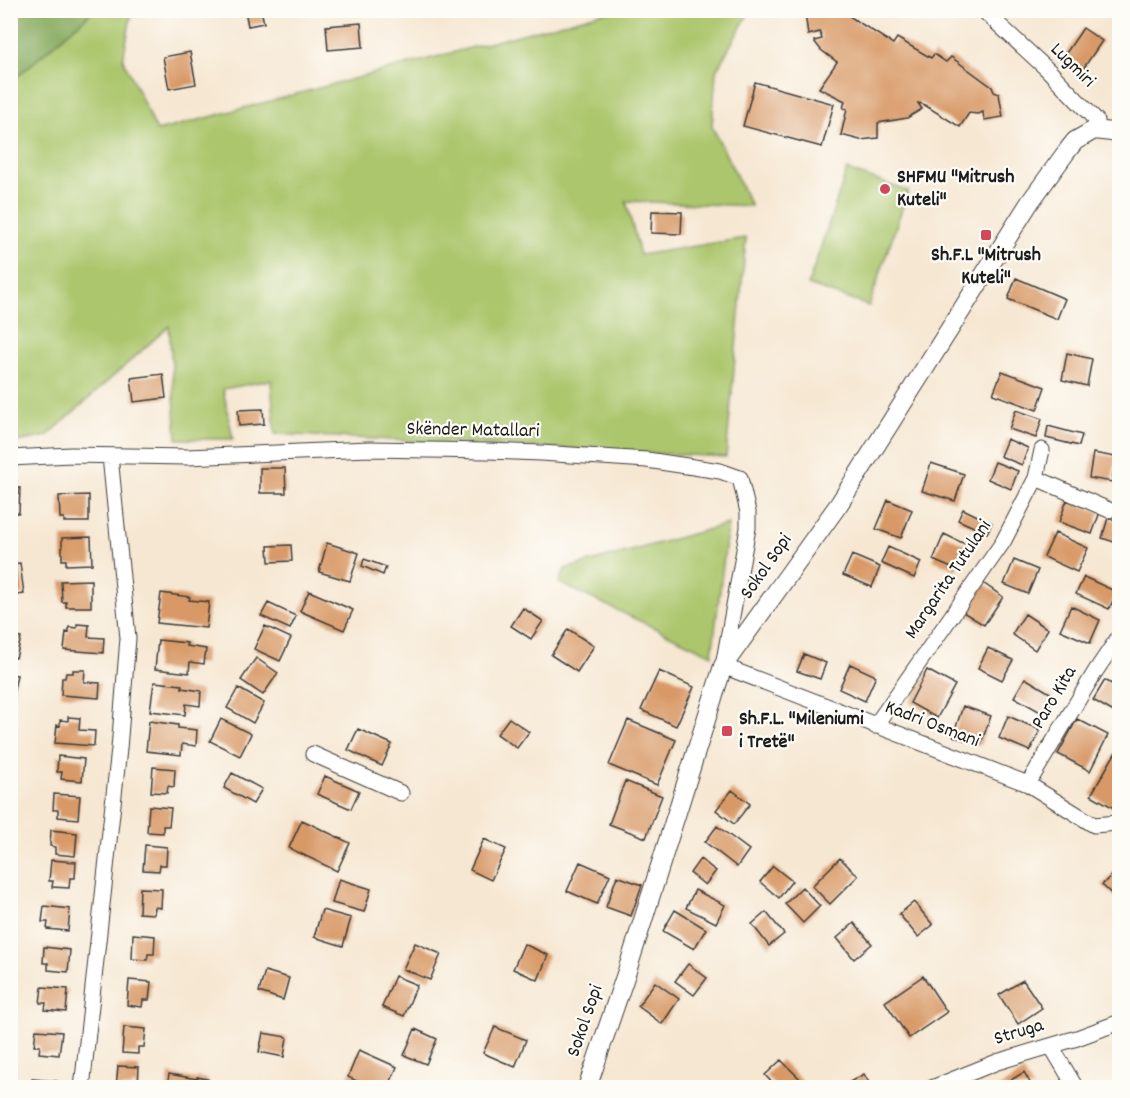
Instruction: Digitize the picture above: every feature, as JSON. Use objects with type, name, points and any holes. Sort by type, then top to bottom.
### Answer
[{"type":"street","name":"Lugmiri","points":[[983,10],[1049,71],[1097,121],[1094,130]]},
{"type":"street","points":[[1094,130],[1119,133]]},
{"type":"street","name":"Sokol Sopi","points":[[588,1088],[723,666],[839,504],[1030,202],[1075,141],[1094,130]]},
{"type":"street","name":"Skënder Matallari","points":[[10,458],[71,455],[187,457],[369,449],[530,452],[647,460],[720,471],[740,478],[748,512],[748,528],[723,666]]},
{"type":"street","name":"Margarita Tutulani","points":[[875,726],[1003,542],[1036,478],[1042,450]]},
{"type":"street","points":[[82,1088],[128,638],[110,456]]},
{"type":"street","points":[[1036,478],[1108,510]]},
{"type":"street","name":"Paro Kita","points":[[1028,784],[1119,635]]},
{"type":"street","name":"Kadri Osmani","points":[[723,666],[1028,784],[1094,825],[1117,823],[1119,820]]},
{"type":"street","points":[[313,754],[401,794]]},
{"type":"street","name":"Struga","points":[[932,1088],[997,1062],[1119,1022]]},
{"type":"street","points":[[1051,1046],[1076,1088]]},
{"type":"green space","points":[[11,10],[93,10],[93,11],[11,82]]},
{"type":"green space","points":[[93,11],[132,11],[123,59],[157,131],[609,11],[750,11],[716,71],[712,126],[751,206],[626,201],[640,255],[746,238],[726,457],[275,434],[271,380],[223,389],[233,439],[177,439],[169,326],[47,436],[11,443],[10,82]]},
{"type":"green space","points":[[847,170],[908,191],[869,306],[808,285]]},
{"type":"green space","points":[[728,524],[712,655],[559,583],[565,569]]},
{"type":"building","points":[[245,10],[261,10],[264,23],[248,26]]},
{"type":"building","points":[[829,10],[830,13],[846,14],[893,44],[897,38],[931,58],[934,54],[946,62],[951,57],[999,94],[1003,117],[984,120],[983,112],[969,113],[960,127],[918,103],[922,109],[907,118],[878,123],[878,138],[860,140],[841,135],[847,109],[843,108],[845,101],[819,88],[837,62],[821,50],[814,41],[822,39],[820,32],[808,35],[805,13]]},
{"type":"building","points":[[361,23],[363,47],[328,50],[326,26]]},
{"type":"building","points":[[1083,28],[1102,41],[1083,69],[1064,56]]},
{"type":"building","points":[[190,52],[196,84],[169,89],[163,57]]},
{"type":"building","points":[[755,82],[834,104],[822,147],[743,126]]},
{"type":"building","points":[[652,211],[682,212],[681,234],[651,233]]},
{"type":"building","points":[[1016,278],[1065,299],[1057,319],[1008,299]]},
{"type":"building","points":[[1067,353],[1092,359],[1087,386],[1062,380]]},
{"type":"building","points":[[1002,371],[1045,387],[1037,410],[993,394]]},
{"type":"building","points":[[163,374],[166,398],[134,402],[131,378]]},
{"type":"building","points":[[263,409],[264,424],[239,426],[238,410]]},
{"type":"building","points":[[1016,410],[1042,419],[1036,438],[1009,429]]},
{"type":"building","points":[[1048,426],[1082,435],[1079,446],[1046,438]]},
{"type":"building","points":[[1007,439],[1028,448],[1022,465],[1000,456]]},
{"type":"building","points":[[1093,453],[1116,457],[1112,482],[1089,478]]},
{"type":"building","points":[[995,462],[1018,471],[1011,489],[988,479]]},
{"type":"building","points":[[931,463],[964,474],[955,501],[922,491]]},
{"type":"building","points":[[260,468],[285,468],[286,493],[260,493]]},
{"type":"building","points":[[10,487],[20,488],[19,513],[10,513]]},
{"type":"building","points":[[89,495],[89,522],[64,522],[64,518],[60,518],[59,496]]},
{"type":"building","points":[[888,500],[912,510],[901,538],[876,529]]},
{"type":"building","points":[[1067,500],[1100,512],[1092,534],[1059,522]]},
{"type":"building","points":[[963,509],[992,523],[987,533],[958,520]]},
{"type":"building","points":[[1108,518],[1120,521],[1120,544],[1102,538]]},
{"type":"building","points":[[1055,533],[1088,548],[1077,572],[1044,557]]},
{"type":"building","points":[[944,534],[967,545],[956,570],[933,560]]},
{"type":"building","points":[[91,537],[92,564],[66,565],[66,560],[62,560],[62,538]]},
{"type":"building","points":[[327,543],[359,553],[350,581],[319,572]]},
{"type":"building","points":[[291,545],[292,561],[269,562],[268,546]]},
{"type":"building","points":[[888,547],[921,562],[914,578],[881,563]]},
{"type":"building","points":[[852,555],[880,567],[872,587],[843,575]]},
{"type":"building","points":[[364,559],[386,567],[383,575],[362,566]]},
{"type":"building","points":[[1014,560],[1038,570],[1028,594],[1004,584]]},
{"type":"building","points":[[20,563],[24,594],[10,596],[10,564]]},
{"type":"building","points":[[1084,577],[1117,592],[1109,609],[1076,594]]},
{"type":"building","points":[[91,580],[91,607],[66,607],[66,602],[62,602],[61,581]]},
{"type":"building","points":[[983,583],[1003,597],[984,625],[963,612]]},
{"type":"building","points":[[309,591],[353,610],[344,630],[300,611]]},
{"type":"building","points":[[161,593],[209,602],[206,628],[157,623]]},
{"type":"building","points":[[268,603],[296,616],[290,629],[261,616]]},
{"type":"building","points":[[1071,606],[1100,620],[1090,643],[1060,630]]},
{"type":"building","points":[[523,608],[543,621],[531,639],[511,626]]},
{"type":"building","points":[[1025,614],[1048,629],[1035,650],[1012,634]]},
{"type":"building","points":[[77,624],[89,625],[88,637],[104,638],[103,653],[64,650],[66,632],[69,633],[69,627],[77,628]]},
{"type":"building","points":[[265,626],[291,638],[280,661],[254,649]]},
{"type":"building","points":[[568,629],[594,646],[577,672],[551,655]]},
{"type":"building","points":[[10,635],[21,638],[16,658],[10,656]]},
{"type":"building","points":[[158,640],[187,643],[186,646],[206,649],[204,664],[190,662],[189,673],[155,669]]},
{"type":"building","points":[[988,648],[1013,660],[1002,680],[978,668]]},
{"type":"building","points":[[804,654],[826,663],[820,679],[797,671]]},
{"type":"building","points":[[256,658],[278,673],[263,695],[241,680]]},
{"type":"building","points":[[850,664],[876,676],[865,701],[839,689]]},
{"type":"building","points":[[73,670],[85,670],[84,682],[100,683],[99,698],[61,695],[62,678],[65,678],[66,673],[73,673]]},
{"type":"building","points":[[927,670],[955,685],[937,718],[910,703]]},
{"type":"building","points":[[659,671],[694,687],[676,726],[641,710]]},
{"type":"building","points":[[10,674],[17,675],[12,699],[10,698]]},
{"type":"building","points":[[1025,678],[1055,696],[1044,714],[1014,697]]},
{"type":"building","points":[[1105,680],[1120,689],[1120,710],[1117,714],[1093,700]]},
{"type":"building","points":[[154,682],[182,685],[182,688],[201,691],[200,706],[186,704],[185,715],[150,711]]},
{"type":"building","points":[[238,688],[264,703],[253,723],[227,708]]},
{"type":"building","points":[[963,706],[991,716],[980,746],[953,736]]},
{"type":"building","points":[[1008,716],[1040,730],[1030,751],[999,738]]},
{"type":"building","points":[[68,717],[80,718],[79,730],[95,731],[94,746],[55,743],[57,725],[60,726],[60,720],[68,721]]},
{"type":"building","points":[[509,718],[529,732],[517,748],[497,734]]},
{"type":"building","points":[[221,719],[251,734],[240,756],[210,741]]},
{"type":"building","points":[[1077,719],[1108,735],[1090,771],[1058,754]]},
{"type":"building","points":[[628,720],[676,740],[657,785],[609,765]]},
{"type":"building","points":[[149,721],[197,730],[196,746],[182,744],[181,755],[146,751]]},
{"type":"building","points":[[358,729],[392,744],[382,766],[348,750]]},
{"type":"building","points":[[1117,750],[1120,752],[1119,811],[1091,795]]},
{"type":"building","points":[[10,754],[15,755],[12,779],[10,778]]},
{"type":"building","points":[[58,756],[84,759],[82,781],[61,779],[62,772],[57,772]]},
{"type":"building","points":[[153,767],[175,769],[174,787],[168,786],[167,793],[151,792]]},
{"type":"building","points":[[232,773],[262,789],[253,804],[224,788]]},
{"type":"building","points":[[325,776],[359,791],[351,809],[317,794]]},
{"type":"building","points":[[625,781],[662,796],[646,838],[609,824]]},
{"type":"building","points":[[732,790],[750,804],[734,824],[716,810]]},
{"type":"building","points":[[54,794],[80,796],[78,819],[58,817],[58,810],[53,810]]},
{"type":"building","points":[[149,806],[171,808],[169,826],[163,826],[163,833],[147,832]]},
{"type":"building","points":[[302,820],[350,843],[337,871],[289,848]]},
{"type":"building","points":[[717,826],[749,850],[737,867],[705,842]]},
{"type":"building","points":[[51,830],[77,833],[75,856],[55,854],[55,847],[50,846]]},
{"type":"building","points":[[484,839],[506,849],[491,880],[470,870]]},
{"type":"building","points":[[145,845],[167,847],[166,865],[160,865],[159,871],[143,870]]},
{"type":"building","points":[[840,858],[858,876],[830,904],[812,886]]},
{"type":"building","points":[[700,859],[716,871],[705,885],[690,873]]},
{"type":"building","points":[[51,860],[76,862],[75,878],[70,878],[69,888],[52,887],[53,881],[49,881]]},
{"type":"building","points":[[580,862],[610,875],[597,904],[567,891]]},
{"type":"building","points":[[773,866],[792,881],[779,898],[760,882]]},
{"type":"building","points":[[1118,868],[1120,870],[1120,902],[1102,885]]},
{"type":"building","points":[[617,876],[642,885],[631,916],[606,907]]},
{"type":"building","points":[[339,879],[371,889],[364,912],[332,903]]},
{"type":"building","points":[[802,887],[820,906],[803,923],[785,904]]},
{"type":"building","points":[[140,888],[162,889],[161,908],[155,907],[154,914],[139,913]]},
{"type":"building","points":[[695,890],[725,905],[716,923],[686,908]]},
{"type":"building","points":[[914,902],[933,925],[918,937],[899,914]]},
{"type":"building","points":[[44,906],[70,909],[68,931],[47,929],[48,922],[42,922]]},
{"type":"building","points":[[322,910],[351,918],[343,946],[314,937]]},
{"type":"building","points":[[675,910],[706,929],[694,949],[663,931]]},
{"type":"building","points":[[766,912],[784,934],[769,946],[752,924]]},
{"type":"building","points":[[854,923],[872,944],[854,959],[837,938]]},
{"type":"building","points":[[133,934],[155,936],[154,954],[148,954],[147,960],[132,959]]},
{"type":"building","points":[[415,943],[441,954],[430,980],[403,969]]},
{"type":"building","points":[[524,944],[548,955],[538,980],[513,969]]},
{"type":"building","points":[[44,947],[70,950],[68,972],[48,970],[48,963],[43,963]]},
{"type":"building","points":[[688,964],[707,978],[694,995],[675,981]]},
{"type":"building","points":[[265,971],[289,978],[283,1000],[259,992]]},
{"type":"building","points":[[395,976],[417,985],[404,1016],[382,1007]]},
{"type":"building","points":[[923,976],[947,1012],[909,1038],[885,1002]]},
{"type":"building","points":[[129,980],[151,982],[149,1000],[143,1000],[142,1007],[127,1005]]},
{"type":"building","points":[[1023,980],[1042,1008],[1018,1024],[999,995]]},
{"type":"building","points":[[655,982],[679,999],[662,1024],[638,1006]]},
{"type":"building","points":[[42,987],[68,989],[66,1012],[45,1010],[46,1003],[40,1003]]},
{"type":"building","points":[[124,1027],[146,1029],[144,1047],[138,1047],[138,1054],[122,1053]]},
{"type":"building","points":[[495,1027],[526,1040],[515,1067],[483,1053]]},
{"type":"building","points":[[415,1029],[437,1039],[426,1064],[404,1055]]},
{"type":"building","points":[[36,1030],[62,1032],[59,1055],[39,1053],[40,1046],[34,1046]]},
{"type":"building","points":[[263,1033],[287,1037],[284,1057],[259,1052]]},
{"type":"building","points":[[359,1050],[397,1067],[388,1088],[371,1088],[348,1077]]},
{"type":"building","points":[[781,1060],[806,1085],[803,1088],[777,1088],[765,1075]]},
{"type":"building","points":[[118,1066],[139,1067],[138,1086],[116,1088]]},
{"type":"building","points":[[1024,1072],[1033,1088],[998,1088]]},
{"type":"building","points":[[169,1074],[208,1079],[207,1088],[167,1088]]},
{"type":"building","points":[[864,1074],[872,1088],[839,1088]]},
{"type":"building","points":[[32,1079],[57,1081],[57,1088],[31,1088]]},
{"type":"place","name":"SHFMU \"Mitrush Kuteli\"","points":[[885,189]]},
{"type":"place","name":"Sh.F.L \"Mitrush Kuteli\"","points":[[986,235]]},
{"type":"place","name":"Sh.F.L. \"Mileniumi i Tretë\"","points":[[727,731]]}]
